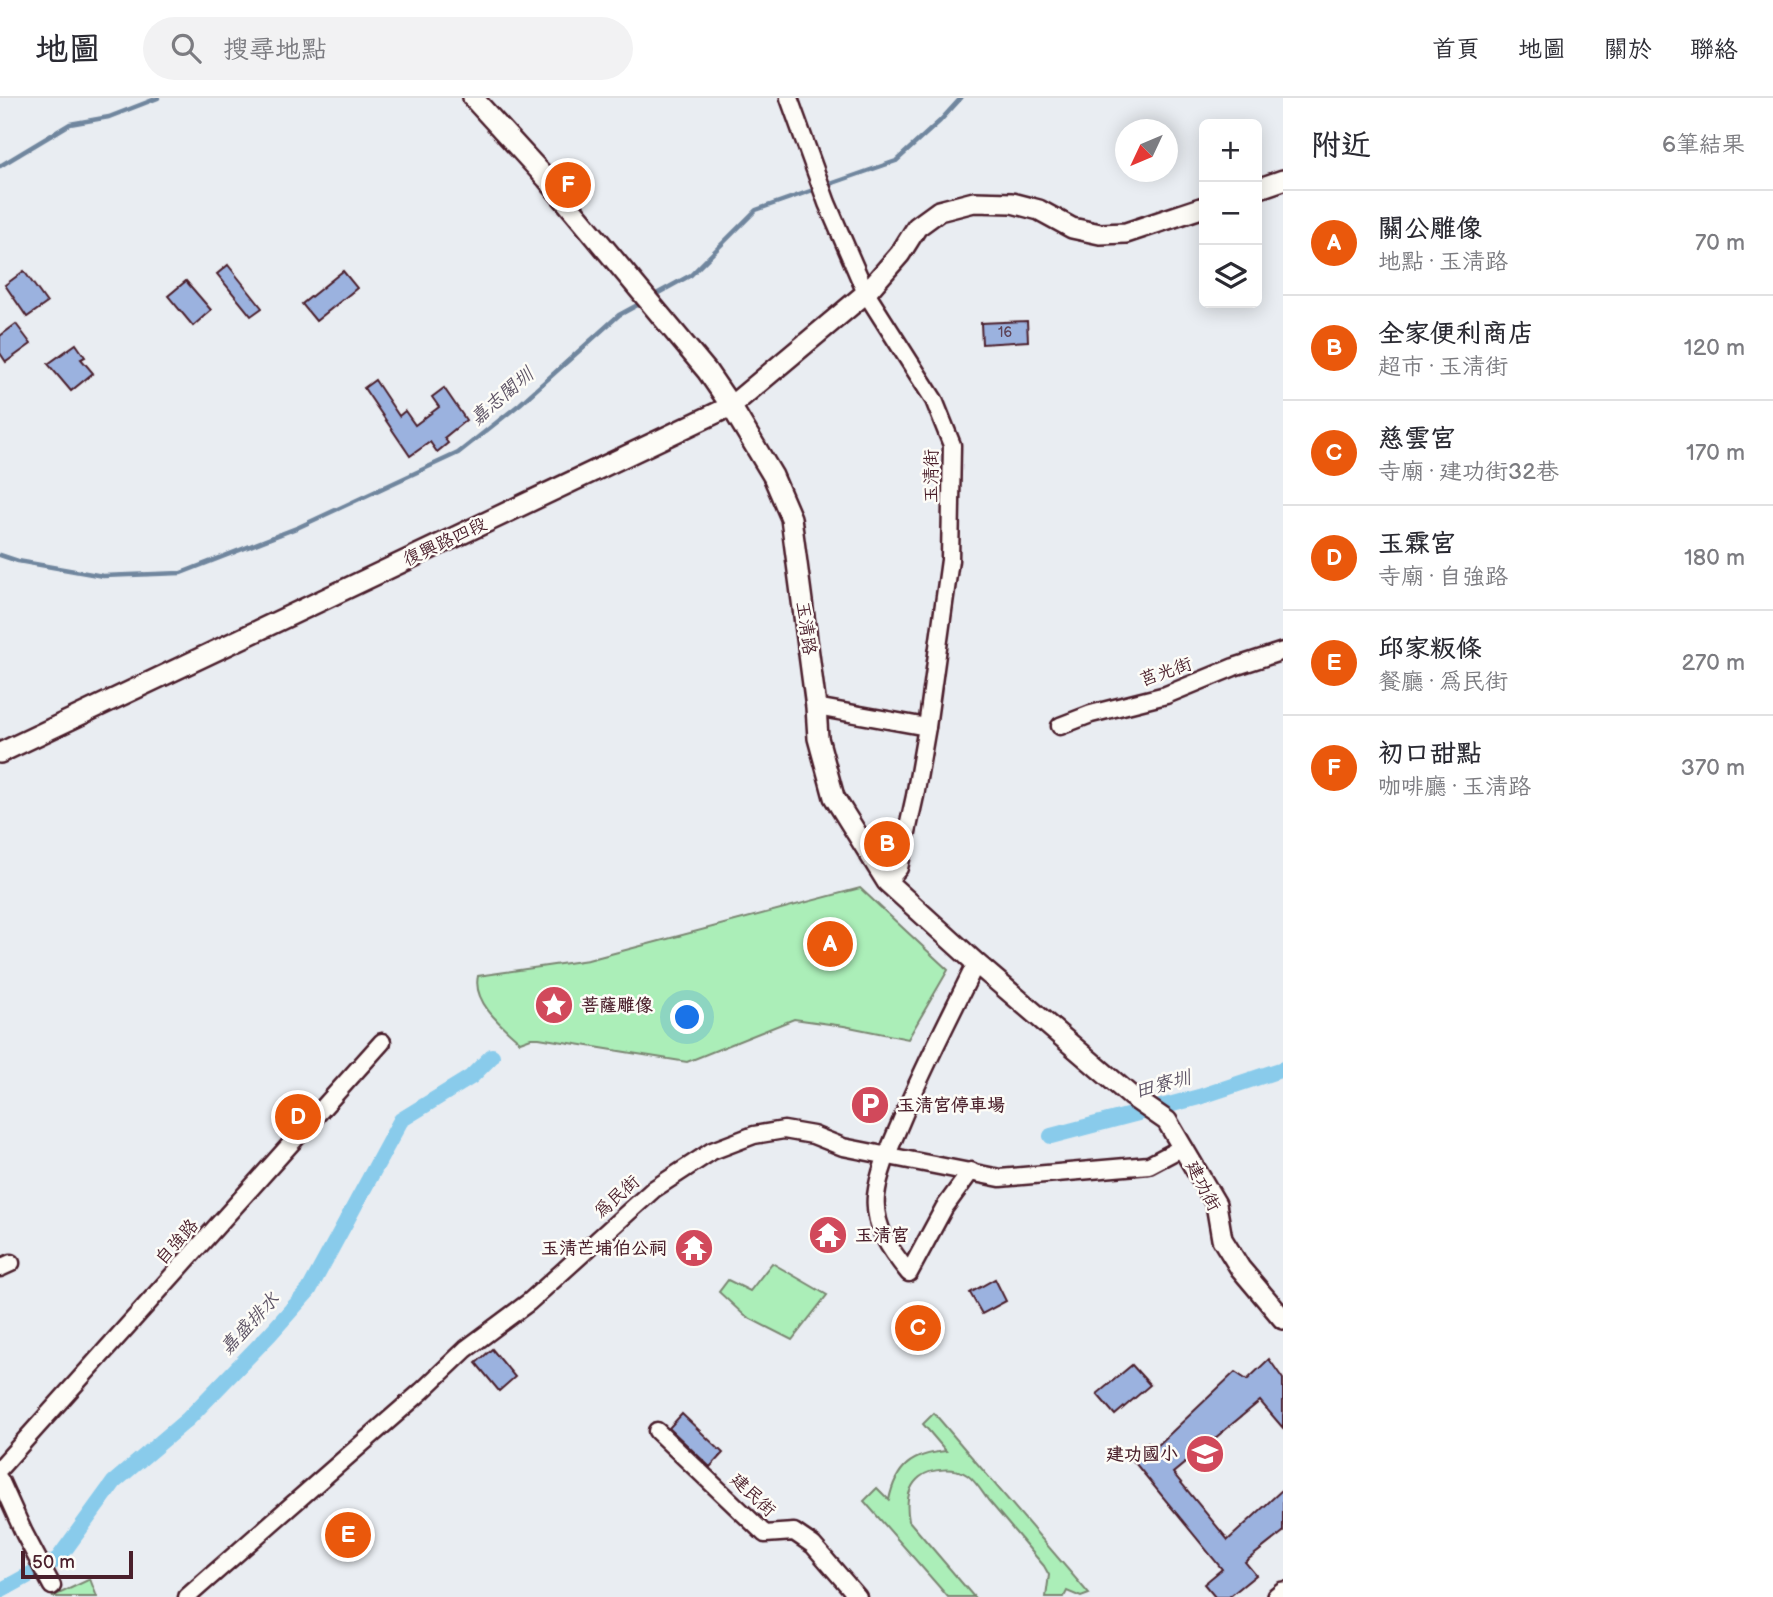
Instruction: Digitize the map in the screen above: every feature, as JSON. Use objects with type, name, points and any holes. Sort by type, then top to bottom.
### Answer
[{"type":"street","name":"玉清路","points":[[473,98],[556,190],[707,370],[773,477],[791,518],[818,738],[834,797],[887,882],[1131,1096],[1167,1121]]},
{"type":"street","name":"玉清街","points":[[789,98],[827,203],[866,293],[934,400],[952,445],[950,560],[927,727],[899,868],[887,882]]},
{"type":"street","points":[[1262,187],[1283,180]]},
{"type":"street","name":"復興路四段","points":[[0,753],[731,406],[866,293],[900,254],[917,227],[939,211],[974,202],[1012,203],[1038,210],[1072,228],[1100,234],[1126,233],[1199,208]]},
{"type":"street","name":"莒光街","points":[[1060,726],[1166,695],[1234,667],[1283,651]]},
{"type":"street","points":[[816,707],[927,727]]},
{"type":"street","points":[[971,1171],[944,1208],[909,1273],[884,1241],[878,1221],[876,1196],[887,1155],[921,1075],[976,962]]},
{"type":"street","name":"自強路","points":[[0,1468],[382,1042]]},
{"type":"street","name":"建功街","points":[[1167,1121],[1216,1204],[1222,1239],[1240,1268],[1283,1319]]},
{"type":"street","name":"為民街","points":[[187,1597],[422,1391],[466,1349],[529,1302],[654,1189],[712,1151],[754,1135],[784,1130],[813,1135],[843,1147],[1000,1178],[1149,1165],[1183,1147]]},
{"type":"street","name":"建民街","points":[[657,1432],[765,1534],[794,1532],[813,1545],[858,1597]]},
{"type":"street","points":[[0,1480],[52,1586]]},
{"type":"street","points":[[1277,1597],[1283,1592]]},
{"type":"green space","points":[[860,888],[948,970],[908,1039],[794,1019],[687,1062],[539,1038],[520,1042],[490,1013],[477,986],[478,976],[588,960]]},
{"type":"green space","points":[[772,1263],[827,1295],[792,1340],[745,1316],[719,1292],[728,1280],[750,1291]]},
{"type":"green space","points":[[934,1413],[1089,1594],[1081,1597],[1067,1591],[1064,1597],[1046,1597],[1049,1575],[1044,1566],[976,1483],[962,1472],[937,1470],[920,1477],[910,1492],[908,1515],[909,1521],[974,1597],[948,1597],[864,1501],[877,1488],[889,1500],[896,1478],[907,1464],[924,1455],[946,1451],[923,1424]]},
{"type":"green space","points":[[90,1579],[97,1597],[52,1597]]},
{"type":"building","points":[[228,265],[262,308],[251,316],[217,274]]},
{"type":"building","points":[[24,271],[47,303],[27,317],[5,285]]},
{"type":"building","points":[[343,271],[357,288],[316,321],[302,304]]},
{"type":"building","points":[[186,281],[211,310],[193,326],[168,296]]},
{"type":"building","points":[[1027,321],[1028,341],[982,344],[981,323]]},
{"type":"building","points":[[16,324],[31,344],[6,362],[0,353],[0,336]]},
{"type":"building","points":[[76,344],[85,357],[81,359],[93,373],[71,391],[48,364]]},
{"type":"building","points":[[375,380],[399,416],[405,411],[415,425],[439,407],[432,397],[444,388],[466,420],[444,438],[448,443],[437,452],[430,442],[410,456],[364,388]]},
{"type":"building","points":[[995,1279],[1006,1301],[982,1314],[970,1293]]},
{"type":"building","points":[[492,1349],[515,1377],[499,1391],[476,1363]]},
{"type":"building","points":[[1269,1359],[1283,1379],[1283,1428],[1260,1401],[1173,1473],[1228,1540],[1283,1489],[1283,1532],[1245,1562],[1256,1575],[1229,1597],[1215,1597],[1204,1584],[1222,1569],[1131,1458],[1148,1442],[1154,1449],[1235,1372],[1247,1380]]},
{"type":"building","points":[[1132,1365],[1150,1385],[1115,1415],[1097,1394]]},
{"type":"building","points":[[682,1414],[723,1453],[710,1467],[669,1428]]},
{"type":"waterway","points":[[0,166],[70,124],[109,117],[158,98]]},
{"type":"waterway","name":"嘉志閣圳","points":[[651,297],[691,275],[756,210],[896,161],[961,98]]},
{"type":"waterway","name":"嘉志閣圳","points":[[0,555],[18,561],[103,576],[181,573],[299,527],[458,453],[520,404],[619,315],[643,302]]},
{"type":"waterway","name":"嘉盛排水","points":[[0,1591],[58,1559],[114,1482],[188,1419],[270,1334],[309,1290],[401,1120],[471,1077],[492,1056]]},
{"type":"waterway","name":"田寮圳","points":[[1051,1136],[1199,1097],[1283,1069]]},
{"type":"place","name":"初口甜點","points":[[568,185]]},
{"type":"place","name":"全家便利商店","points":[[887,844]]},
{"type":"place","name":"關公雕像","points":[[830,944]]},
{"type":"place","name":"菩薩雕像","points":[[554,1005]]},
{"type":"place","name":"玉清宮停車場","points":[[870,1105]]},
{"type":"place","name":"玉霖宮","points":[[298,1117]]},
{"type":"place","name":"玉清宮","points":[[828,1235]]},
{"type":"place","name":"玉清芒埔伯公祠","points":[[694,1248]]},
{"type":"place","name":"慈雲宮","points":[[918,1328]]},
{"type":"place","name":"建功國小","points":[[1205,1454]]},
{"type":"place","name":"邱家粄條","points":[[348,1535]]}]
